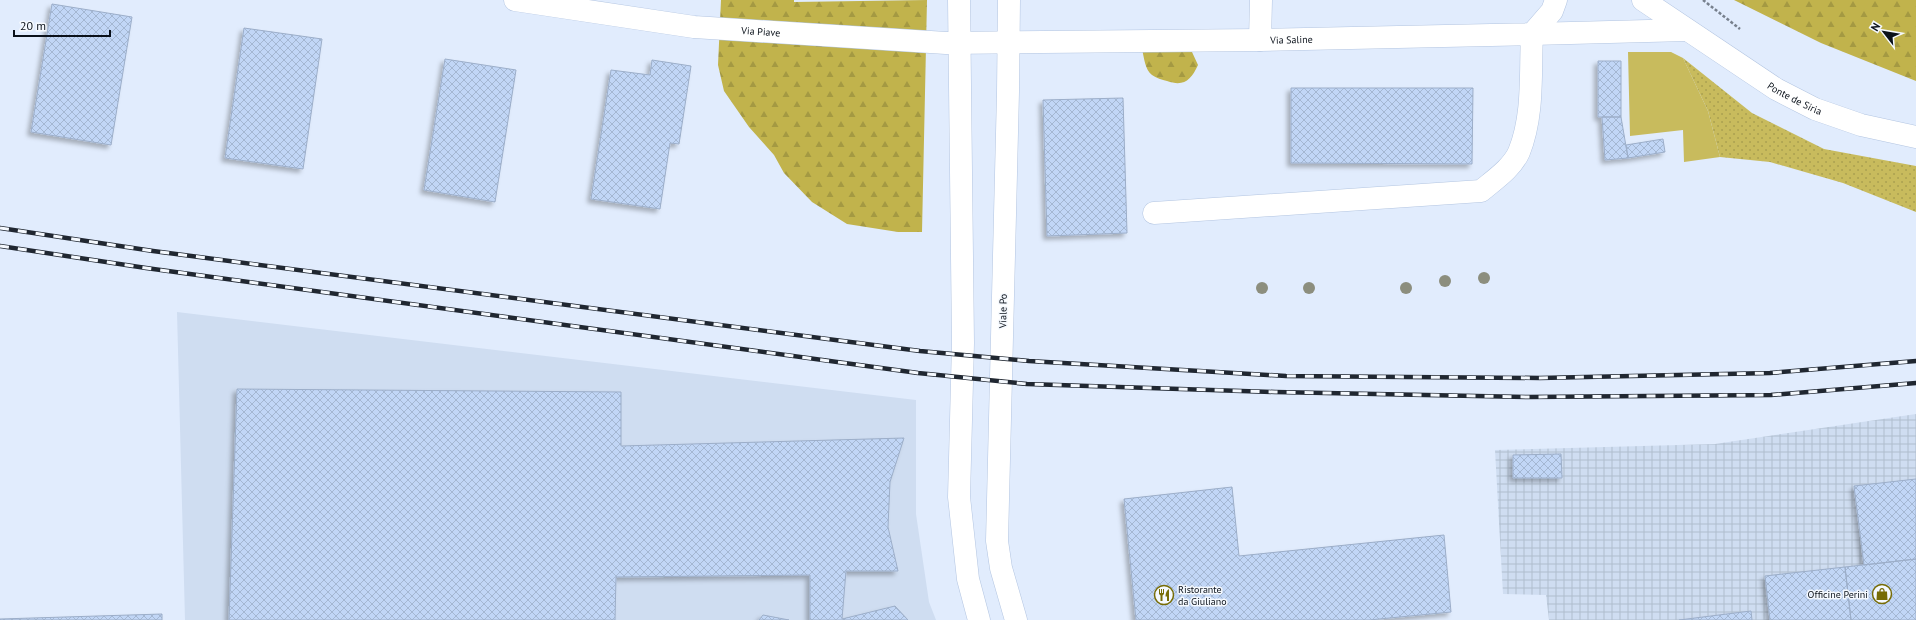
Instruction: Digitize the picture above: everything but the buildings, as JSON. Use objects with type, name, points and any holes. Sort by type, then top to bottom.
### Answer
[{"type":"street","name":"Via Piave","points":[[515,0],[694,27],[960,43],[1008,41]]},
{"type":"street","points":[[960,0],[963,343],[959,497],[968,579],[979,620]]},
{"type":"street","name":"Viale Po","points":[[1008,0],[997,541],[1001,568],[1016,620]]},
{"type":"street","points":[[1260,40],[1261,0]]},
{"type":"street","points":[[1154,213],[1481,190],[1504,172],[1518,152],[1529,112],[1532,34],[1552,11],[1556,0]]},
{"type":"street","name":"Ponte de Siria","points":[[1643,0],[1776,88],[1815,109],[1861,125],[1916,137]]},
{"type":"street","points":[[1532,34],[1687,30]]},
{"type":"street","name":"Via Saline","points":[[1008,41],[1260,40],[1532,34]]},
{"type":"path","points":[[1703,0],[1744,32]]},
{"type":"shaded area","points":[[1628,52],[1671,52],[1683,58],[1708,111],[1720,157],[1684,162],[1683,130],[1630,136]]},
{"type":"shaded area","points":[[1683,58],[1752,113],[1824,149],[1916,166],[1916,212],[1843,183],[1770,162],[1720,157],[1708,111]]},
{"type":"shaded area","points":[[177,312],[916,400],[916,514],[929,602],[936,620],[185,620]]},
{"type":"shaded area","points":[[1916,414],[1916,620],[1549,620],[1546,595],[1503,594],[1495,450],[1715,444]]},
{"type":"green space","points":[[721,0],[794,0],[794,2],[927,0],[922,232],[898,232],[847,224],[812,202],[784,173],[774,155],[749,127],[724,91],[718,65]]},
{"type":"green space","points":[[1734,0],[1916,0],[1916,81],[1821,43]]},
{"type":"green space","points":[[1182,48],[1192,52],[1198,65],[1190,78],[1182,83],[1173,83],[1157,78],[1150,73],[1145,63],[1142,49]]},
{"type":"railway","points":[[0,228],[153,251],[920,351],[1029,361],[1286,376],[1540,378],[1770,373],[1916,361]]},
{"type":"railway","points":[[0,246],[146,268],[918,373],[1027,384],[1275,392],[1528,397],[1771,395],[1916,383]]},
{"type":"place","name":"Officine Perini","points":[[1882,594]]},
{"type":"place","name":"Ristorante da Giuliano","points":[[1164,595]]}]
